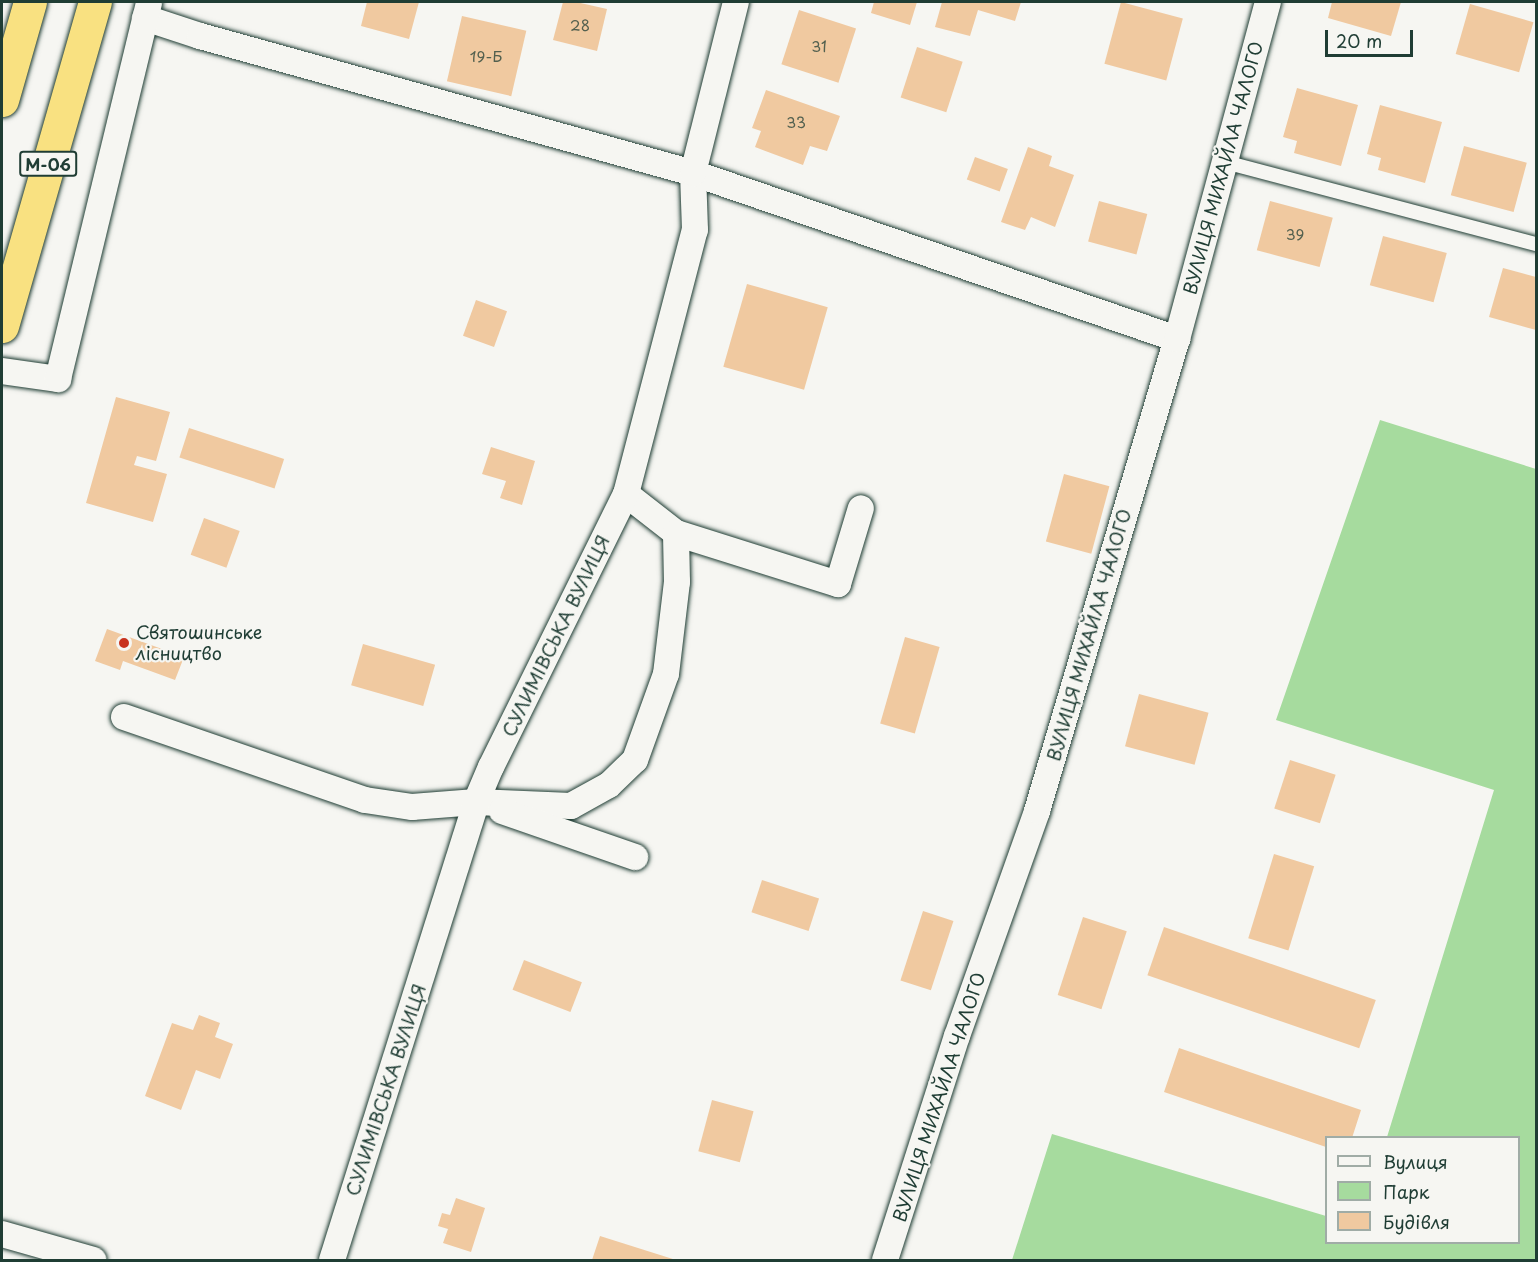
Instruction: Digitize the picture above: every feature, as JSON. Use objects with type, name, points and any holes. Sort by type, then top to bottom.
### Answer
[{"type":"highway","points":[[2,100],[30,2]]},
{"type":"highway","name":"М-06","points":[[2,326],[95,2]]},
{"type":"street","name":"СУЛИМІВСЬКА ВУЛИЦЯ","points":[[332,1260],[477,802],[496,757],[626,494],[695,230],[693,173],[716,71],[736,2]]},
{"type":"street","name":"ВУЛИЦЯ МИХАЙЛА ЧАЛОГО","points":[[885,1260],[957,1036],[1037,812],[1177,339],[1268,2]]},
{"type":"street","points":[[2,372],[58,379],[147,10],[200,36],[693,173],[1177,339]]},
{"type":"street","points":[[626,494],[676,533],[838,584],[861,508]]},
{"type":"street","points":[[124,717],[365,800],[412,807],[477,802],[571,806],[609,785],[635,760],[666,674],[677,582],[676,533]]},
{"type":"street","points":[[477,802],[635,857]]},
{"type":"street","points":[[2,1234],[93,1260]]},
{"type":"lane","points":[[1225,162],[1536,244]]},
{"type":"green space","points":[[1380,420],[1536,469],[1536,1260],[1012,1260],[1052,1134],[1325,1216],[1325,1244],[1520,1244],[1520,1136],[1387,1136],[1494,790],[1276,720]]},
{"type":"building","points":[[367,2],[419,2],[409,39],[361,26]]},
{"type":"building","points":[[563,2],[576,2],[607,9],[597,51],[553,40]]},
{"type":"building","points":[[874,2],[917,2],[910,25],[871,13]]},
{"type":"building","points":[[942,2],[1021,2],[1015,21],[978,10],[970,36],[935,27]]},
{"type":"building","points":[[1121,2],[1183,19],[1166,80],[1104,64]]},
{"type":"building","points":[[1332,2],[1401,2],[1391,36],[1328,18]]},
{"type":"building","points":[[1470,4],[1533,22],[1519,72],[1456,54]]},
{"type":"building","points":[[799,10],[856,29],[838,83],[781,64]]},
{"type":"building","points":[[462,16],[526,31],[511,96],[447,81]]},
{"type":"building","points":[[917,47],[963,62],[946,112],[901,97]]},
{"type":"building","points":[[1297,88],[1358,105],[1341,166],[1294,153],[1297,141],[1283,137]]},
{"type":"building","points":[[766,90],[840,116],[827,151],[810,146],[803,165],[755,147],[761,131],[752,128]]},
{"type":"building","points":[[1380,105],[1442,122],[1425,183],[1378,170],[1381,158],[1367,154]]},
{"type":"building","points":[[1464,146],[1527,163],[1514,212],[1451,195]]},
{"type":"building","points":[[1028,147],[1052,156],[1049,166],[1074,175],[1055,227],[1031,217],[1025,230],[1001,222]]},
{"type":"building","points":[[975,157],[1008,169],[1000,192],[967,180]]},
{"type":"building","points":[[1099,201],[1147,214],[1136,255],[1088,242]]},
{"type":"building","points":[[1270,201],[1333,218],[1320,267],[1257,250]]},
{"type":"building","points":[[1383,236],[1447,253],[1434,302],[1370,285]]},
{"type":"building","points":[[1503,268],[1536,277],[1536,330],[1489,317]]},
{"type":"building","points":[[747,284],[828,307],[804,390],[723,367]]},
{"type":"building","points":[[476,300],[507,311],[494,347],[463,336]]},
{"type":"building","points":[[116,397],[170,412],[156,461],[137,456],[134,465],[167,474],[153,522],[86,503]]},
{"type":"building","points":[[189,428],[284,459],[275,488],[179,457]]},
{"type":"building","points":[[491,447],[535,461],[522,505],[500,498],[506,481],[482,474]]},
{"type":"building","points":[[1064,474],[1109,486],[1091,554],[1046,542]]},
{"type":"building","points":[[204,518],[240,531],[226,568],[191,555]]},
{"type":"building","name":"Святошинське лісництво","points":[[107,629],[184,657],[175,680],[123,661],[120,670],[95,661]]},
{"type":"building","points":[[905,637],[940,647],[915,733],[880,724]]},
{"type":"building","points":[[363,644],[435,665],[423,706],[351,685]]},
{"type":"building","points":[[1139,694],[1209,713],[1195,765],[1125,746]]},
{"type":"building","points":[[1290,760],[1336,775],[1320,823],[1274,809]]},
{"type":"building","points":[[1274,854],[1314,866],[1288,950],[1248,938]]},
{"type":"building","points":[[762,880],[819,899],[809,931],[751,912]]},
{"type":"building","points":[[923,911],[953,921],[931,990],[900,980]]},
{"type":"building","points":[[1083,917],[1127,931],[1101,1009],[1058,995]]},
{"type":"building","points":[[1164,927],[1376,1000],[1359,1048],[1147,975]]},
{"type":"building","points":[[524,960],[582,982],[570,1012],[513,990]]},
{"type":"building","points":[[199,1015],[220,1023],[215,1037],[233,1044],[220,1079],[196,1070],[181,1110],[145,1096],[172,1023],[193,1030]]},
{"type":"building","points":[[1179,1048],[1361,1110],[1353,1136],[1325,1136],[1325,1147],[1164,1092]]},
{"type":"building","points":[[712,1100],[754,1111],[740,1162],[698,1151]]},
{"type":"building","points":[[456,1198],[485,1208],[471,1252],[443,1243],[448,1229],[438,1226],[442,1213],[450,1215]]},
{"type":"building","points":[[600,1236],[676,1260],[592,1260]]},
{"type":"place","name":"Святошинське лісництво","points":[[124,643]]}]
